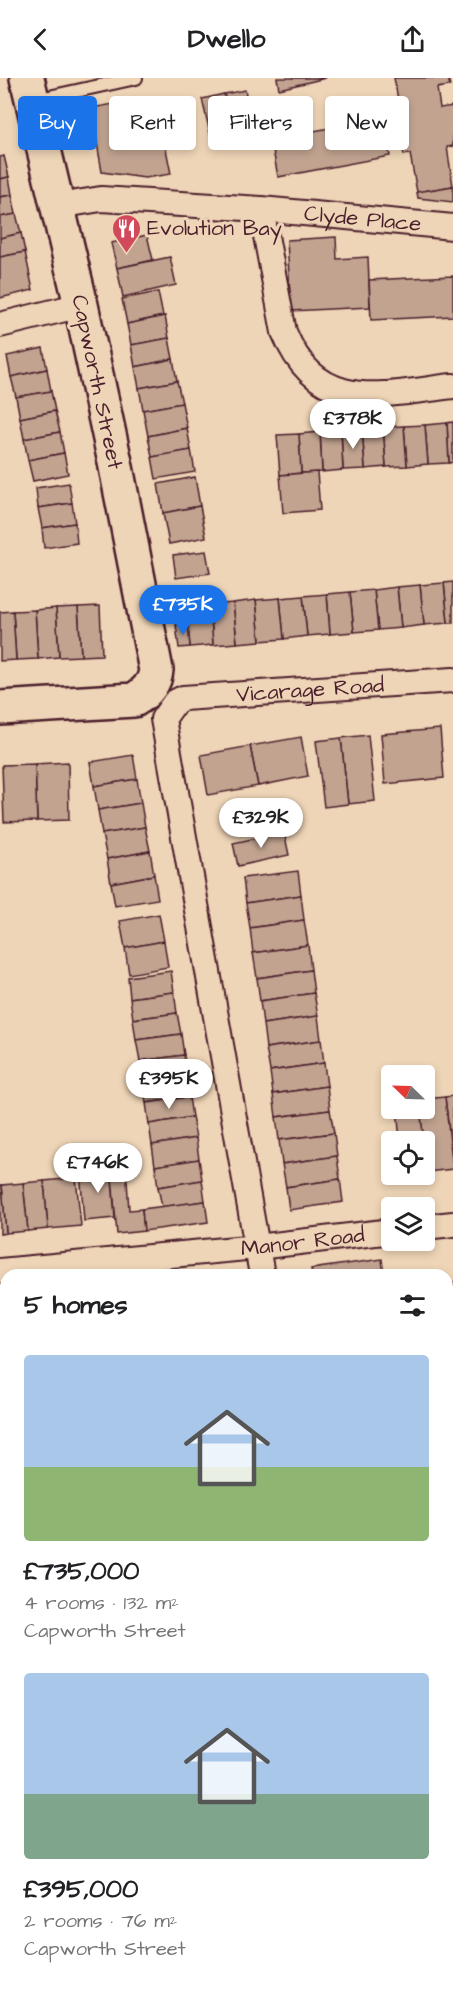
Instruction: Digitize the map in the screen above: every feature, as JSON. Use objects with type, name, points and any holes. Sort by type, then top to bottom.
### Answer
[{"type":"street","name":"Capworth Street","points":[[29,89],[81,305],[165,715],[163,723],[261,1269]]},
{"type":"street","name":"Clyde Place","points":[[58,206],[101,199],[261,209],[453,227]]},
{"type":"street","points":[[261,209],[284,332],[291,349],[315,377],[331,387],[366,396],[453,386]]},
{"type":"street","points":[[0,325],[81,305]]},
{"type":"street","name":"Vicarage Road","points":[[0,708],[160,697],[175,702],[183,698],[453,680]]},
{"type":"street","points":[[435,1226],[453,1224]]},
{"type":"street","name":"Manor Road","points":[[22,1269],[258,1247],[381,1232]]},
{"type":"lane","points":[[29,89],[136,78]]},
{"type":"building","points":[[277,78],[326,78],[279,89]]},
{"type":"building","points":[[394,78],[448,78],[450,86],[437,88],[440,108],[453,106],[453,146],[447,147],[453,186],[417,192],[410,154],[404,155],[403,150],[409,150],[409,96],[397,96]]},
{"type":"building","points":[[245,90],[246,96],[224,96],[224,94]]},
{"type":"building","points":[[208,98],[208,124],[202,99]]},
{"type":"building","points":[[109,105],[109,150],[166,150],[171,174],[145,178],[102,172],[97,143],[97,107]]},
{"type":"building","points":[[325,129],[325,150],[389,150],[390,156],[278,177],[273,150],[313,150],[313,131]]},
{"type":"building","points":[[4,156],[9,177],[0,179],[0,157]]},
{"type":"building","points":[[9,177],[12,195],[0,197],[0,179]]},
{"type":"building","points":[[453,186],[453,202],[418,198],[417,192]]},
{"type":"building","points":[[12,195],[16,214],[0,217],[0,197]]},
{"type":"building","points":[[16,214],[21,233],[0,238],[0,217]]},
{"type":"building","points":[[21,233],[25,252],[0,257],[0,238]]},
{"type":"building","points":[[147,235],[153,260],[117,268],[111,243]]},
{"type":"building","points":[[336,237],[337,259],[368,257],[370,307],[291,311],[287,240]]},
{"type":"building","points":[[25,252],[33,290],[0,298],[0,257]]},
{"type":"building","points":[[170,257],[176,285],[123,297],[117,268]]},
{"type":"building","points":[[453,276],[453,316],[371,320],[369,280]]},
{"type":"building","points":[[158,292],[163,316],[127,324],[122,299]]},
{"type":"building","points":[[165,316],[169,338],[131,345],[127,324]]},
{"type":"building","points":[[169,338],[173,359],[135,367],[131,345]]},
{"type":"building","points":[[43,348],[47,369],[11,377],[7,356]]},
{"type":"building","points":[[173,359],[177,381],[139,388],[135,367]]},
{"type":"building","points":[[47,369],[51,391],[16,397],[11,377]]},
{"type":"building","points":[[177,381],[182,403],[143,410],[139,388]]},
{"type":"building","points":[[51,391],[55,411],[20,418],[16,397]]},
{"type":"building","points":[[182,403],[187,428],[148,436],[143,410]]},
{"type":"building","points":[[55,411],[60,432],[24,439],[20,418]]},
{"type":"building","points":[[453,422],[453,462],[449,463],[447,423]]},
{"type":"building","points":[[447,423],[449,463],[428,464],[425,425]]},
{"type":"building","points":[[425,425],[428,464],[407,466],[404,426]]},
{"type":"building","points":[[404,426],[407,466],[386,467],[383,427]]},
{"type":"building","points":[[383,427],[386,467],[365,469],[362,429]]},
{"type":"building","points":[[187,428],[191,450],[152,457],[148,436]]},
{"type":"building","points":[[362,429],[365,469],[343,470],[341,430]]},
{"type":"building","points":[[341,430],[343,470],[322,472],[320,432]]},
{"type":"building","points":[[60,432],[64,453],[28,460],[24,439]]},
{"type":"building","points":[[320,432],[322,472],[301,473],[299,434]]},
{"type":"building","points":[[299,434],[301,473],[280,475],[277,435]]},
{"type":"building","points":[[191,450],[195,472],[156,479],[152,457]]},
{"type":"building","points":[[64,453],[68,474],[33,481],[28,460]]},
{"type":"building","points":[[317,472],[320,510],[283,513],[280,475]]},
{"type":"building","points":[[195,477],[200,506],[163,513],[158,484]]},
{"type":"building","points":[[69,483],[72,503],[38,508],[36,488]]},
{"type":"building","points":[[72,503],[75,523],[42,528],[38,508]]},
{"type":"building","points":[[200,506],[206,537],[169,544],[163,513]]},
{"type":"building","points":[[75,523],[77,543],[44,548],[42,528]]},
{"type":"building","points":[[206,551],[210,573],[176,578],[173,555]]},
{"type":"building","points":[[453,582],[453,623],[448,623],[444,583]]},
{"type":"building","points":[[444,583],[448,623],[424,625],[420,585]]},
{"type":"building","points":[[420,585],[424,625],[401,628],[397,587]]},
{"type":"building","points":[[397,587],[401,628],[378,630],[374,590]]},
{"type":"building","points":[[374,590],[378,630],[354,632],[350,592]]},
{"type":"building","points":[[350,592],[354,632],[330,634],[327,594]]},
{"type":"building","points":[[327,594],[330,634],[307,636],[303,596]]},
{"type":"building","points":[[303,596],[307,636],[284,639],[280,598]]},
{"type":"building","points":[[280,598],[284,639],[260,641],[256,600]]},
{"type":"building","points":[[256,600],[260,641],[237,643],[233,603]]},
{"type":"building","points":[[233,603],[237,643],[213,645],[210,605]]},
{"type":"building","points":[[210,605],[213,645],[190,647],[186,607]]},
{"type":"building","points":[[100,606],[102,655],[81,656],[78,607]]},
{"type":"building","points":[[78,607],[81,656],[59,657],[56,608]]},
{"type":"building","points":[[56,608],[59,657],[38,659],[35,610]]},
{"type":"building","points":[[35,610],[38,659],[16,660],[13,611]]},
{"type":"building","points":[[13,611],[16,660],[0,661],[0,612]]},
{"type":"building","points":[[188,624],[190,647],[179,648],[176,625]]},
{"type":"building","points":[[440,729],[444,778],[385,784],[381,734]]},
{"type":"building","points":[[368,735],[375,801],[348,804],[341,738]]},
{"type":"building","points":[[301,737],[308,776],[258,786],[250,746]]},
{"type":"building","points":[[341,738],[348,804],[324,807],[316,741]]},
{"type":"building","points":[[250,746],[258,786],[208,795],[201,755]]},
{"type":"building","points":[[133,755],[137,779],[94,786],[90,762]]},
{"type":"building","points":[[68,762],[69,820],[37,821],[35,764]]},
{"type":"building","points":[[35,764],[37,821],[4,822],[2,765]]},
{"type":"building","points":[[137,779],[141,803],[98,810],[94,786]]},
{"type":"building","points":[[141,803],[145,827],[102,834],[98,810]]},
{"type":"building","points":[[145,827],[150,851],[107,859],[102,834]]},
{"type":"building","points":[[284,832],[289,855],[238,866],[233,843]]},
{"type":"building","points":[[150,851],[154,875],[111,883],[107,859]]},
{"type":"building","points":[[298,871],[301,895],[246,903],[243,878]]},
{"type":"building","points":[[154,875],[158,899],[115,906],[111,883]]},
{"type":"building","points":[[301,895],[304,920],[250,928],[246,903]]},
{"type":"building","points":[[159,914],[164,941],[125,948],[120,921]]},
{"type":"building","points":[[304,920],[308,945],[253,953],[250,928]]},
{"type":"building","points":[[164,941],[168,967],[129,974],[125,948]]},
{"type":"building","points":[[308,945],[311,970],[257,978],[253,953]]},
{"type":"building","points":[[311,970],[314,993],[260,1001],[257,978]]},
{"type":"building","points":[[171,971],[174,992],[130,998],[128,977]]},
{"type":"building","points":[[174,992],[177,1013],[133,1019],[130,998]]},
{"type":"building","points":[[314,993],[318,1016],[263,1024],[260,1001]]},
{"type":"building","points":[[177,1013],[181,1034],[136,1040],[133,1019]]},
{"type":"building","points":[[318,1016],[321,1040],[266,1048],[263,1024]]},
{"type":"building","points":[[181,1034],[184,1055],[140,1061],[136,1040]]},
{"type":"building","points":[[321,1040],[324,1063],[270,1071],[266,1048]]},
{"type":"building","points":[[184,1055],[186,1075],[143,1082],[140,1061]]},
{"type":"building","points":[[324,1063],[327,1086],[273,1094],[270,1071]]},
{"type":"building","points":[[186,1075],[189,1097],[146,1103],[143,1082]]},
{"type":"building","points":[[327,1086],[330,1110],[276,1117],[273,1094]]},
{"type":"building","points":[[453,1096],[453,1165],[445,1097]]},
{"type":"building","points":[[189,1097],[192,1117],[149,1124],[146,1103]]},
{"type":"building","points":[[445,1097],[453,1169],[435,1171],[435,1131],[423,1131],[421,1119],[435,1119],[435,1098]]},
{"type":"building","points":[[330,1110],[334,1133],[279,1140],[276,1117]]},
{"type":"building","points":[[192,1117],[196,1138],[152,1145],[149,1124]]},
{"type":"building","points":[[398,1119],[421,1119],[423,1131],[399,1131]]},
{"type":"building","points":[[334,1133],[337,1156],[282,1164],[279,1140]]},
{"type":"building","points":[[196,1138],[199,1159],[155,1166],[152,1145]]},
{"type":"building","points":[[337,1156],[340,1179],[286,1187],[282,1164]]},
{"type":"building","points":[[199,1159],[202,1180],[158,1187],[155,1166]]},
{"type":"building","points":[[126,1166],[129,1210],[142,1209],[144,1231],[117,1234],[111,1167]]},
{"type":"building","points":[[111,1167],[115,1218],[84,1221],[80,1170]]},
{"type":"building","points":[[76,1178],[81,1226],[48,1229],[44,1181]]},
{"type":"building","points":[[340,1179],[343,1202],[289,1210],[286,1187]]},
{"type":"building","points":[[202,1180],[205,1201],[162,1207],[158,1187]]},
{"type":"building","points":[[44,1181],[48,1229],[28,1231],[23,1183]]},
{"type":"building","points":[[23,1183],[28,1231],[6,1233],[2,1185]]},
{"type":"building","points":[[0,1185],[2,1185],[6,1233],[0,1234]]},
{"type":"building","points":[[205,1201],[208,1222],[144,1231],[142,1209]]},
{"type":"building","points":[[382,1259],[383,1269],[311,1269]]},
{"type":"place","name":"Evolution Bay","points":[[126,254]]}]
